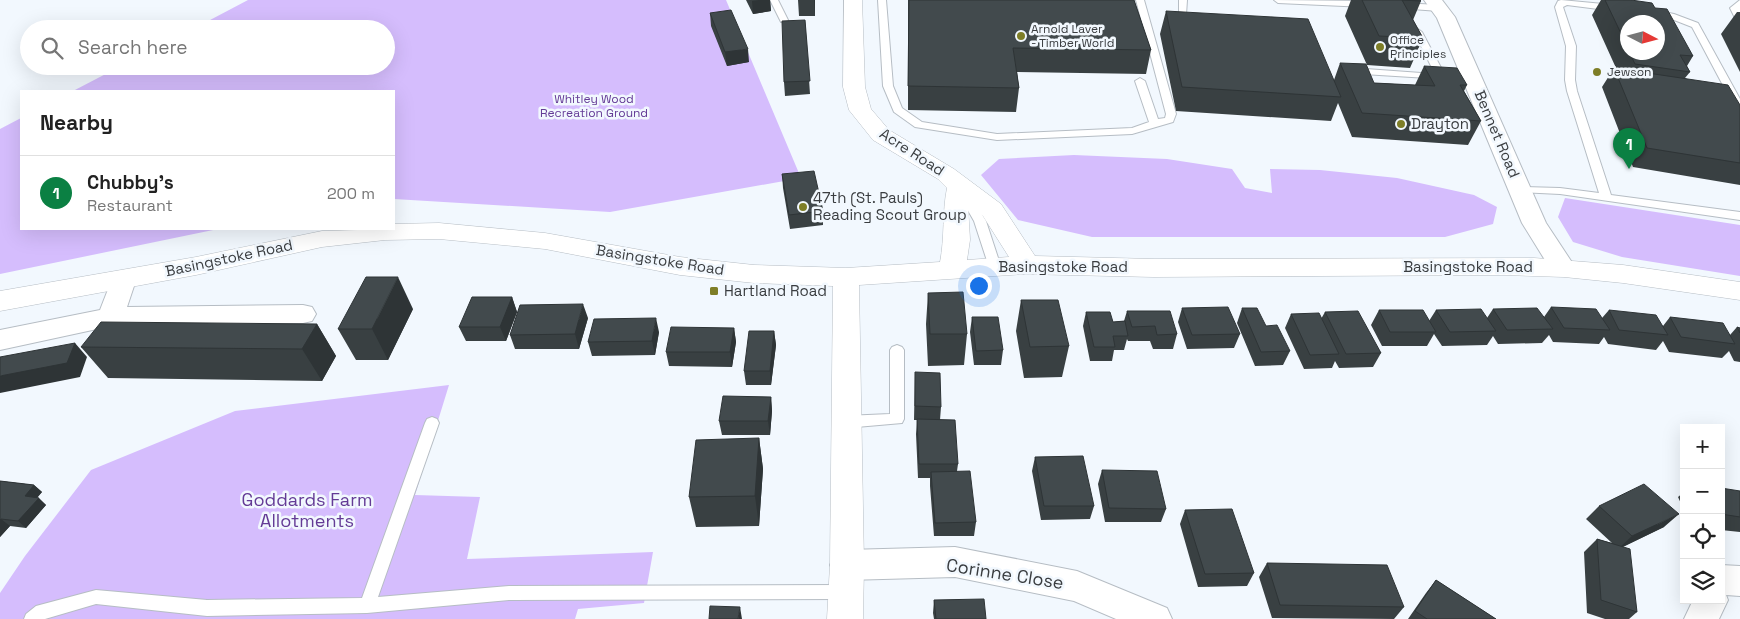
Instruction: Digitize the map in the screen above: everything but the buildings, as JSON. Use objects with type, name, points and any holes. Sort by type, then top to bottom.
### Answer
[{"type":"main road","name":"Acre Road","points":[[853,0],[854,87],[860,110],[881,135],[946,174],[959,186]]},
{"type":"main road","points":[[952,270],[957,240],[956,202],[959,186],[981,201],[998,218],[1019,250],[1025,265]]},
{"type":"main road","name":"Basingstoke Road","points":[[0,301],[123,280],[322,239],[385,232],[439,231],[545,241],[680,266],[754,274],[846,277],[1025,265],[1154,268],[1562,267],[1618,273],[1740,291]]},
{"type":"main road","points":[[846,277],[846,592]]},
{"type":"street","name":"Bennet Road","points":[[1436,4],[1446,17],[1456,78],[1520,190],[1538,231],[1562,267]]},
{"type":"street","points":[[111,317],[123,280]]},
{"type":"street","points":[[0,340],[111,317],[303,314]]},
{"type":"street","name":"Corinne Close","points":[[846,592],[956,562],[1077,586],[1155,619]]},
{"type":"street","points":[[1725,580],[1740,581]]},
{"type":"street","points":[[1701,619],[1709,604]]},
{"type":"lane","points":[[774,0],[784,20]]},
{"type":"lane","points":[[882,0],[888,86],[898,110],[919,125],[997,136],[1132,131],[1144,128],[1154,122],[1169,120],[1171,114],[1140,0]]},
{"type":"lane","points":[[1183,0],[1183,13]]},
{"type":"lane","points":[[1278,0],[1366,3]]},
{"type":"lane","points":[[1606,197],[1572,91],[1570,80],[1571,46],[1559,7],[1561,3],[1567,2],[1627,10]]},
{"type":"lane","points":[[1740,3],[1734,8],[1740,20]]},
{"type":"lane","points":[[1390,5],[1436,4]]},
{"type":"lane","points":[[1645,12],[1671,16],[1695,25],[1740,108]]},
{"type":"lane","points":[[1418,32],[1456,78]]},
{"type":"lane","points":[[1366,72],[1456,78]]},
{"type":"lane","points":[[1140,81],[1154,122]]},
{"type":"lane","name":"Acre Road","points":[[959,186],[980,221],[995,267]]},
{"type":"lane","points":[[1520,190],[1560,191],[1740,216]]},
{"type":"lane","points":[[845,422],[897,419],[897,350]]},
{"type":"lane","points":[[366,605],[432,423]]},
{"type":"lane","points":[[32,619],[42,611],[96,597],[207,608],[366,605],[509,594],[846,592]]},
{"type":"green space","name":"Whitley Wood Recreation Ground","points":[[248,0],[726,0],[801,178],[610,212],[395,199],[395,90],[75,90],[104,75],[395,75],[395,20],[210,20]]},
{"type":"green space","points":[[20,119],[20,230],[213,230],[0,274],[0,129]]},
{"type":"green space","points":[[1074,155],[1167,159],[1232,169],[1245,188],[1272,193],[1270,169],[1320,170],[1397,178],[1474,195],[1497,207],[1493,224],[1445,237],[1092,237],[1018,220],[981,175],[999,159]]},
{"type":"green space","points":[[1565,198],[1740,225],[1740,276],[1622,257],[1573,242],[1558,217]]},
{"type":"green space","name":"Goddards Farm Allotments","points":[[449,385],[415,495],[480,497],[467,559],[653,552],[644,603],[578,609],[575,619],[0,619],[0,593],[25,556],[91,470],[235,411]]},
{"type":"place","name":"Arnold Laver - Timber World","points":[[1021,36]]},
{"type":"place","name":"Office Principles","points":[[1380,47]]},
{"type":"place","name":"Jewson","points":[[1597,72]]},
{"type":"place","name":"Drayton","points":[[1401,124]]},
{"type":"place","name":"Chubby's","points":[[1629,169]]},
{"type":"place","name":"47th (St. Pauls) Reading Scout Group","points":[[803,207]]},
{"type":"place","name":"Hartland Road","points":[[714,291]]}]
